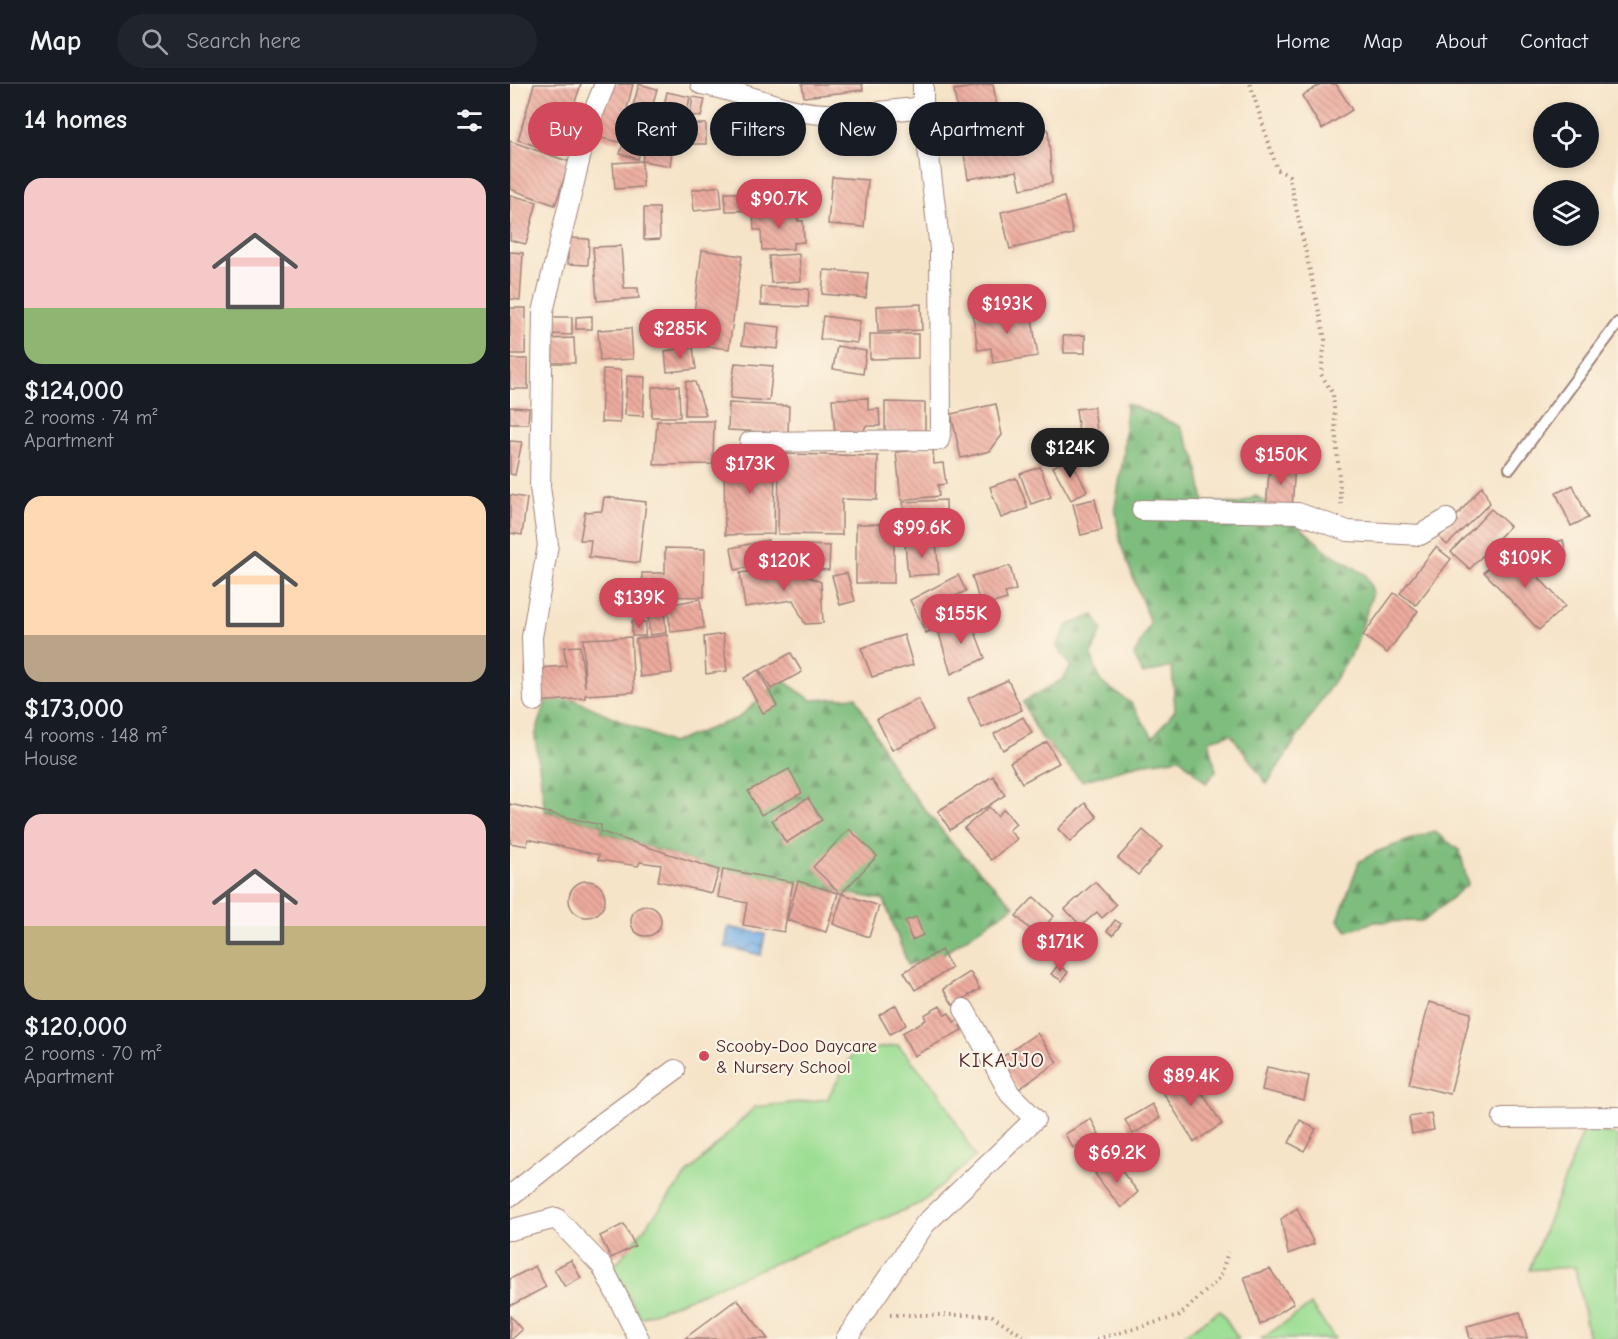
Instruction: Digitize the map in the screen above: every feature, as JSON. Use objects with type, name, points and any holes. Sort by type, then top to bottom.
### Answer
[{"type":"street","points":[[534,701],[532,637],[548,545],[540,487],[543,312],[587,128],[605,84]]},
{"type":"street","points":[[701,84],[741,92],[791,109],[817,113],[843,115],[909,108]]},
{"type":"street","points":[[923,84],[923,102]]},
{"type":"street","points":[[750,442],[939,440],[942,429],[940,249],[929,156]]},
{"type":"street","points":[[1142,510],[1298,513],[1348,531],[1420,535],[1447,519]]},
{"type":"street","points":[[846,1339],[925,1224],[1035,1119],[1010,1094],[964,1008]]},
{"type":"street","points":[[510,1196],[601,1124],[675,1070]]},
{"type":"street","points":[[1503,1118],[1618,1117]]},
{"type":"street","points":[[510,1230],[556,1218],[602,1266],[639,1339]]},
{"type":"lane","points":[[1510,468],[1618,322]]},
{"type":"path","points":[[1250,84],[1277,169],[1289,176],[1325,339],[1322,374],[1333,394],[1341,506]]},
{"type":"path","points":[[1097,1339],[1179,1316],[1220,1278],[1228,1252]]},
{"type":"path","points":[[886,1315],[991,1315],[1028,1339]]},
{"type":"green space","points":[[1126,403],[1180,426],[1196,459],[1204,502],[1239,504],[1256,496],[1287,515],[1327,551],[1366,575],[1373,592],[1355,648],[1267,784],[1231,734],[1209,740],[1216,771],[1206,783],[1180,758],[1140,764],[1082,781],[1039,735],[1023,702],[1063,679],[1071,666],[1056,646],[1068,625],[1094,615],[1102,630],[1091,655],[1101,682],[1131,703],[1153,737],[1175,710],[1172,667],[1143,674],[1134,655],[1150,623],[1121,545],[1115,507],[1124,453]]},
{"type":"green space","points":[[782,680],[812,700],[856,697],[896,774],[952,843],[1014,906],[943,954],[908,965],[884,900],[719,870],[601,832],[601,825],[545,812],[535,736],[550,689],[671,743],[738,718]]},
{"type":"green space","points":[[1434,831],[1460,851],[1468,884],[1424,921],[1375,922],[1347,931],[1338,920],[1359,862],[1376,852]]},
{"type":"green space","points":[[898,1045],[940,1093],[975,1157],[921,1203],[641,1318],[613,1268],[687,1174],[755,1107],[827,1099],[854,1052]]},
{"type":"green space","points":[[1585,1127],[1618,1136],[1618,1339],[1589,1339],[1575,1267],[1529,1270]]},
{"type":"green space","points":[[1311,1305],[1335,1339],[1261,1339]]},
{"type":"green space","points":[[1220,1310],[1239,1339],[1178,1339]]},
{"type":"water","points":[[728,927],[765,934],[761,955],[725,947]]},
{"type":"building","points":[[534,84],[581,84],[575,102],[529,102]]},
{"type":"building","points":[[609,84],[633,84],[629,102],[615,102],[615,141],[603,138],[603,110]]},
{"type":"building","points":[[639,84],[657,89],[653,102],[634,102]]},
{"type":"building","points":[[802,84],[862,84],[863,90],[804,97]]},
{"type":"building","points":[[993,84],[996,102],[956,102],[954,90]]},
{"type":"building","points":[[1321,84],[1336,84],[1352,110],[1322,129],[1302,96]]},
{"type":"building","points":[[667,92],[690,97],[689,102],[665,102]]},
{"type":"building","points":[[693,97],[705,99],[701,117],[698,116],[698,102],[692,102]]},
{"type":"building","points":[[528,105],[528,143],[518,140]]},
{"type":"building","points":[[698,124],[706,124],[706,144],[698,144]]},
{"type":"building","points":[[1045,129],[1048,129],[1052,183],[1021,189],[1017,171],[968,179],[964,156],[1045,156]]},
{"type":"building","points":[[510,141],[528,147],[528,156],[553,156],[570,162],[555,205],[510,189]]},
{"type":"building","points":[[643,156],[671,156],[670,166],[642,161]]},
{"type":"building","points":[[642,161],[643,187],[615,189],[613,163]]},
{"type":"building","points":[[832,177],[868,180],[864,227],[828,224]]},
{"type":"building","points":[[720,186],[722,208],[694,211],[692,190]]},
{"type":"building","points":[[772,192],[773,210],[726,211],[725,193]]},
{"type":"building","points":[[510,195],[537,202],[526,244],[510,240]]},
{"type":"building","points":[[1064,197],[1073,234],[1010,249],[1001,212]]},
{"type":"building","points":[[644,208],[659,208],[660,239],[644,240]]},
{"type":"building","points":[[797,212],[798,221],[803,221],[804,242],[793,243],[793,249],[762,250],[761,230],[754,230],[753,213]]},
{"type":"building","points":[[568,238],[589,239],[588,265],[568,264]]},
{"type":"building","points":[[621,246],[624,288],[638,288],[639,298],[597,301],[593,247]]},
{"type":"building","points":[[702,250],[742,256],[729,349],[690,344]]},
{"type":"building","points":[[510,252],[523,253],[520,300],[510,299]]},
{"type":"building","points":[[799,254],[801,281],[771,283],[769,256]]},
{"type":"building","points":[[824,270],[868,273],[866,298],[822,294]]},
{"type":"building","points":[[761,287],[809,289],[808,307],[761,305]]},
{"type":"building","points":[[921,304],[922,330],[878,332],[877,306]]},
{"type":"building","points":[[1030,307],[1038,356],[993,363],[991,348],[978,350],[973,316]]},
{"type":"building","points":[[510,308],[526,308],[525,354],[510,354]]},
{"type":"building","points":[[592,316],[592,329],[576,329],[576,317]]},
{"type":"building","points":[[823,316],[860,321],[857,343],[820,339]]},
{"type":"building","points":[[552,317],[572,317],[572,335],[551,334]]},
{"type":"building","points":[[744,323],[780,327],[778,349],[742,345]]},
{"type":"building","points":[[631,328],[633,359],[600,361],[598,330]]},
{"type":"building","points":[[870,334],[918,334],[918,358],[870,359]]},
{"type":"building","points":[[1085,335],[1085,353],[1064,353],[1063,336]]},
{"type":"building","points":[[574,338],[575,363],[546,363],[546,339]]},
{"type":"building","points":[[837,346],[866,351],[863,374],[833,369]]},
{"type":"building","points":[[693,347],[696,369],[667,372],[665,351]]},
{"type":"building","points":[[510,359],[528,359],[528,389],[510,389]]},
{"type":"building","points":[[735,363],[773,366],[769,401],[730,398]]},
{"type":"building","points":[[603,369],[621,370],[620,423],[601,422]]},
{"type":"building","points":[[627,376],[645,377],[643,416],[625,415]]},
{"type":"building","points":[[686,381],[695,382],[706,415],[685,415]]},
{"type":"building","points":[[679,386],[680,417],[652,417],[652,387]]},
{"type":"building","points":[[868,398],[868,410],[879,409],[880,426],[866,426],[863,432],[835,434],[832,399]]},
{"type":"building","points":[[885,402],[925,403],[925,432],[885,431]]},
{"type":"building","points":[[729,403],[789,406],[788,433],[728,430]]},
{"type":"building","points":[[996,404],[1002,435],[990,451],[961,458],[951,414]]},
{"type":"building","points":[[510,407],[529,408],[528,424],[510,424]]},
{"type":"building","points":[[1094,407],[1098,440],[1080,441],[1076,409]]},
{"type":"building","points":[[657,421],[714,421],[713,464],[654,465]]},
{"type":"building","points":[[510,441],[522,442],[515,475],[510,474]]},
{"type":"building","points":[[933,449],[934,464],[943,463],[946,484],[938,485],[939,496],[901,500],[896,452]]},
{"type":"building","points":[[783,454],[878,456],[877,500],[842,499],[842,535],[778,534],[779,456]]},
{"type":"building","points":[[775,455],[774,534],[725,535],[724,457]]},
{"type":"building","points":[[1070,458],[1087,491],[1071,500],[1053,467]]},
{"type":"building","points":[[1270,462],[1295,464],[1292,509],[1266,508]]},
{"type":"building","points":[[1040,467],[1051,497],[1031,504],[1020,474]]},
{"type":"building","points":[[1016,478],[1028,508],[1001,518],[990,487]]},
{"type":"building","points":[[1573,485],[1588,518],[1571,526],[1556,493]]},
{"type":"building","points":[[1482,486],[1490,503],[1447,545],[1439,537]]},
{"type":"building","points":[[510,495],[527,498],[522,535],[510,533]]},
{"type":"building","points":[[604,497],[646,502],[639,563],[589,557],[591,540],[580,540],[585,512],[602,511]]},
{"type":"building","points":[[1095,499],[1102,530],[1081,535],[1073,504]]},
{"type":"building","points":[[946,500],[947,538],[905,539],[903,502]]},
{"type":"building","points":[[1491,509],[1510,526],[1470,569],[1451,552]]},
{"type":"building","points":[[856,524],[894,524],[894,583],[856,583]]},
{"type":"building","points":[[768,540],[772,562],[735,570],[731,548]]},
{"type":"building","points":[[1563,540],[1567,556],[1537,565],[1532,549]]},
{"type":"building","points":[[936,542],[939,574],[908,576],[905,544]]},
{"type":"building","points":[[779,544],[830,546],[829,570],[778,568]]},
{"type":"building","points":[[1436,547],[1451,559],[1416,605],[1400,593]]},
{"type":"building","points":[[1511,547],[1565,606],[1539,630],[1484,572]]},
{"type":"building","points":[[665,548],[705,549],[704,597],[642,596],[642,573],[665,573]]},
{"type":"building","points":[[1010,566],[1016,590],[1005,593],[1007,599],[986,605],[985,599],[979,600],[972,576]]},
{"type":"building","points":[[774,569],[799,573],[821,582],[823,623],[805,624],[793,600],[745,607],[740,573]]},
{"type":"building","points":[[847,573],[855,601],[840,605],[832,576]]},
{"type":"building","points":[[958,575],[966,591],[953,597],[962,615],[926,633],[910,600]]},
{"type":"building","points":[[1394,593],[1418,611],[1387,653],[1363,635]]},
{"type":"building","points":[[700,599],[704,628],[671,632],[667,605]]},
{"type":"building","points":[[664,607],[666,633],[650,635],[647,609]]},
{"type":"building","points":[[969,616],[985,658],[951,674],[938,630]]},
{"type":"building","points":[[632,621],[646,622],[645,636],[632,636]]},
{"type":"building","points":[[723,634],[727,671],[706,674],[704,637]]},
{"type":"building","points":[[667,635],[672,673],[640,677],[636,639]]},
{"type":"building","points":[[904,635],[913,665],[872,677],[861,648]]},
{"type":"building","points":[[631,637],[634,692],[585,695],[585,698],[528,703],[525,669],[566,666],[564,647],[580,646],[585,687],[583,639]]},
{"type":"building","points":[[791,653],[802,672],[771,689],[760,670]]},
{"type":"building","points":[[758,670],[777,706],[763,713],[744,678]]},
{"type":"building","points":[[1008,680],[1022,710],[982,728],[968,698]]},
{"type":"building","points":[[918,699],[933,730],[892,750],[877,719]]},
{"type":"building","points":[[1023,717],[1032,733],[1003,750],[994,734]]},
{"type":"building","points":[[1047,742],[1059,763],[1022,783],[1010,762]]},
{"type":"building","points":[[789,769],[802,793],[761,815],[748,791]]},
{"type":"building","points":[[993,776],[1005,795],[950,830],[938,811]]},
{"type":"building","points":[[808,798],[822,820],[786,843],[772,820]]},
{"type":"building","points":[[1085,803],[1097,817],[1070,842],[1058,829]]},
{"type":"building","points":[[510,804],[601,825],[601,832],[719,870],[712,893],[658,881],[661,865],[640,862],[638,866],[598,860],[599,855],[528,839],[527,846],[510,843]]},
{"type":"building","points":[[989,807],[997,816],[1004,809],[1016,824],[1009,830],[1017,839],[991,860],[964,828]]},
{"type":"building","points":[[849,829],[877,856],[841,894],[813,867]]},
{"type":"building","points":[[1143,830],[1162,847],[1138,875],[1118,858]]},
{"type":"building","points":[[723,869],[793,882],[784,932],[743,925],[747,903],[718,897]]},
{"type":"building","points":[[587,881],[600,886],[605,899],[600,912],[587,917],[574,912],[569,899],[574,886]]},
{"type":"building","points":[[798,881],[838,893],[826,932],[787,920]]},
{"type":"building","points":[[1095,882],[1116,905],[1102,918],[1097,912],[1081,926],[1065,909]]},
{"type":"building","points":[[843,894],[879,906],[869,937],[833,924]]},
{"type":"building","points":[[1034,897],[1054,916],[1036,935],[1016,916]]},
{"type":"building","points":[[646,906],[657,910],[661,921],[657,932],[646,936],[635,932],[631,921],[635,910]]},
{"type":"building","points":[[916,917],[923,935],[912,940],[905,921]]},
{"type":"building","points":[[1115,920],[1121,924],[1113,935],[1107,931]]},
{"type":"building","points":[[941,950],[952,968],[915,990],[904,972]]},
{"type":"building","points":[[1058,965],[1068,972],[1062,981],[1051,974]]},
{"type":"building","points":[[970,972],[980,989],[953,1005],[943,989]]},
{"type":"building","points":[[1429,1002],[1471,1013],[1450,1094],[1409,1084]]},
{"type":"building","points":[[896,1005],[906,1025],[890,1034],[879,1015]]},
{"type":"building","points":[[940,1006],[945,1015],[949,1013],[954,1022],[962,1018],[965,1024],[960,1026],[962,1030],[914,1056],[902,1033],[926,1020],[924,1015]]},
{"type":"building","points":[[1037,1033],[1057,1062],[1019,1089],[998,1060]]},
{"type":"building","points":[[1267,1067],[1309,1076],[1304,1100],[1262,1090]]},
{"type":"building","points":[[1188,1071],[1222,1124],[1194,1142],[1161,1089]]},
{"type":"building","points":[[1152,1104],[1160,1118],[1133,1134],[1125,1120]]},
{"type":"building","points":[[1431,1113],[1434,1130],[1412,1134],[1409,1117]]},
{"type":"building","points":[[1091,1119],[1099,1134],[1073,1148],[1065,1134]]},
{"type":"building","points":[[1300,1120],[1316,1129],[1304,1151],[1289,1143]]},
{"type":"building","points":[[1113,1160],[1138,1192],[1121,1208],[1095,1174]]},
{"type":"building","points":[[1297,1208],[1314,1244],[1288,1254],[1281,1219]]},
{"type":"building","points":[[624,1224],[635,1246],[611,1258],[600,1236]]},
{"type":"building","points":[[571,1260],[581,1278],[565,1287],[554,1269]]},
{"type":"building","points":[[535,1266],[546,1287],[510,1306],[510,1279]]},
{"type":"building","points":[[1270,1269],[1294,1303],[1260,1325],[1244,1277]]},
{"type":"building","points":[[737,1299],[768,1339],[684,1339]]},
{"type":"building","points":[[1520,1312],[1527,1338],[1470,1339],[1467,1326]]},
{"type":"building","points":[[510,1316],[522,1330],[512,1339],[510,1339]]},
{"type":"place","name":"Scooby-Doo Daycare & Nursery School","points":[[704,1056]]},
{"type":"district","name":"KIKAJJO","points":[[1002,1060]]}]
